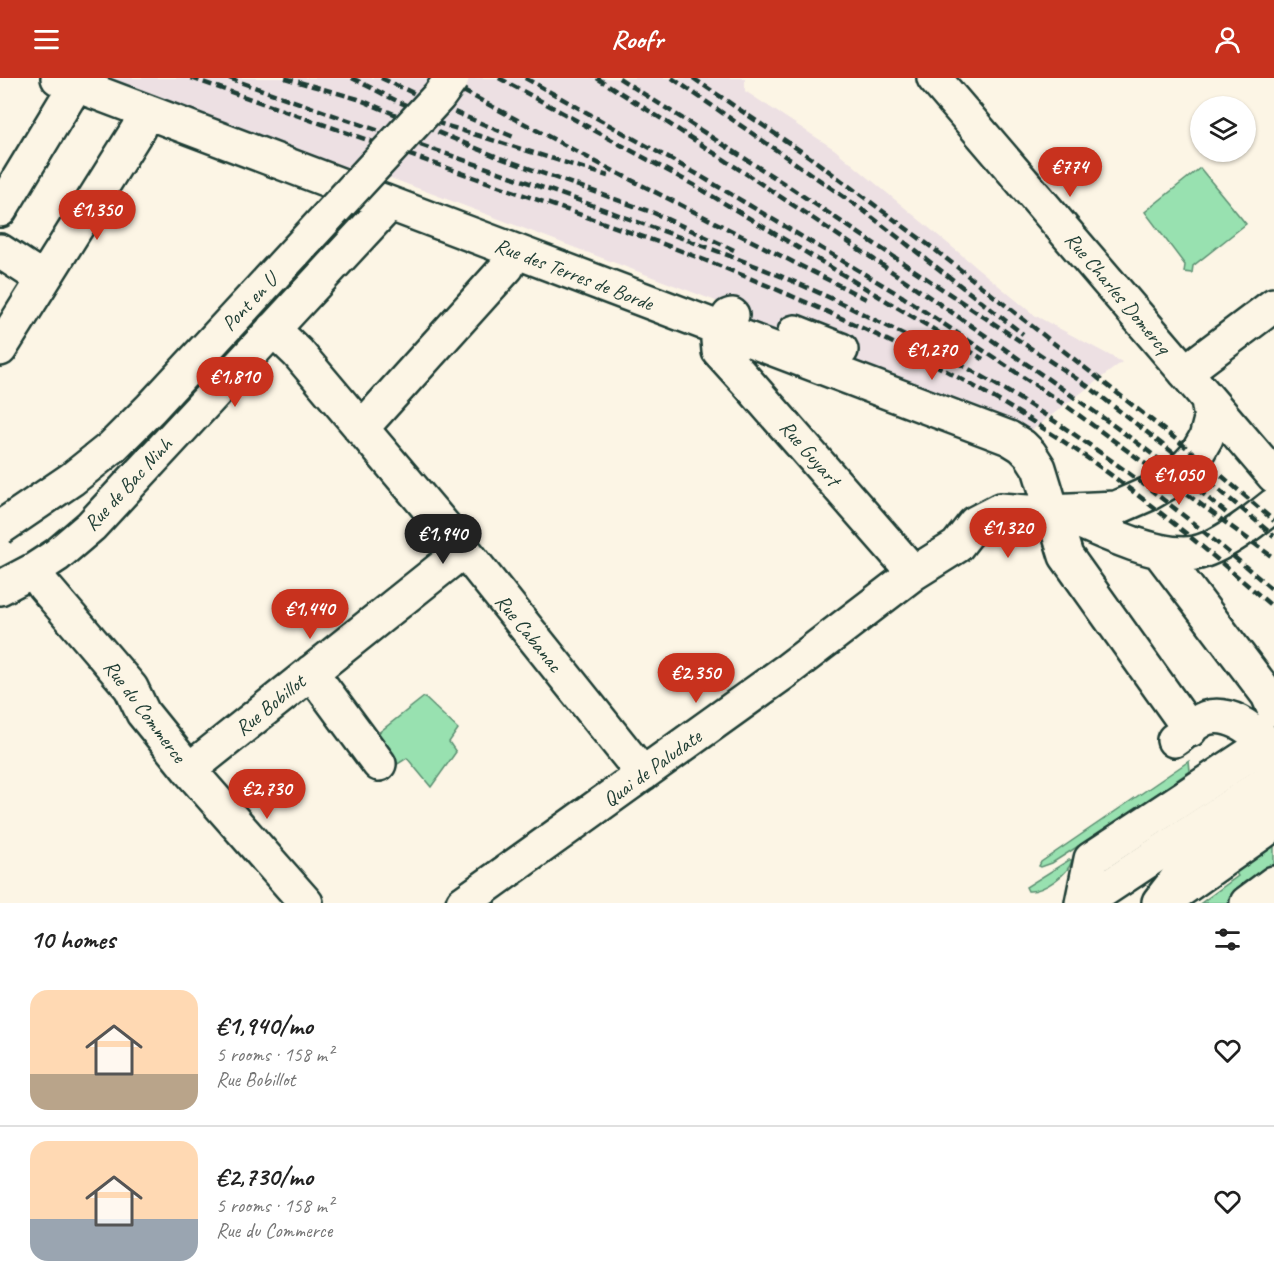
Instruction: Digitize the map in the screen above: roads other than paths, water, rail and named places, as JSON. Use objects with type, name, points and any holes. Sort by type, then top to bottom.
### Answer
[{"type":"street","name":"Pont en U","points":[[0,528],[72,479],[112,447],[151,408],[439,96],[452,78]]},
{"type":"street","name":"Rue Charles Domercq","points":[[934,78],[1176,361]]},
{"type":"street","points":[[0,210],[69,96],[66,81]]},
{"type":"street","name":"Rue des Terres de Borde","points":[[66,81],[1009,438],[1022,446],[1039,468],[1040,511],[1066,556],[1182,735],[1204,719],[1218,716],[1229,718],[1252,731],[1274,749]]},
{"type":"street","points":[[0,348],[138,129],[144,111]]},
{"type":"street","name":"Rue de Bac Ninh","points":[[0,588],[57,555],[91,526],[382,213],[386,203]]},
{"type":"street","points":[[0,251],[43,279]]},
{"type":"street","points":[[361,429],[507,267],[513,252]]},
{"type":"street","points":[[1274,305],[1176,361],[1274,476]]},
{"type":"street","points":[[721,329],[729,316],[738,313],[841,350]]},
{"type":"street","name":"Rue Cabanac","points":[[273,329],[298,353],[464,550],[643,774]]},
{"type":"street","name":"Rue Guyart","points":[[721,329],[717,340],[719,351],[914,573]]},
{"type":"street","points":[[1040,511],[1116,508],[1167,483],[1195,457],[1206,438],[1211,419],[1208,400]]},
{"type":"street","points":[[1040,511],[1159,551],[1179,554],[1196,553],[1249,525],[1274,505]]},
{"type":"street","name":"Quai de Paludate","points":[[463,903],[786,671],[914,573],[957,546],[1007,533],[1040,511]]},
{"type":"street","name":"Rue Bobillot","points":[[189,770],[464,550]]},
{"type":"street","points":[[1159,551],[1268,695],[1274,709]]},
{"type":"street","name":"Rue du Commerce","points":[[34,570],[44,586],[131,688],[143,714],[306,903]]},
{"type":"street","points":[[311,672],[379,764]]},
{"type":"street","points":[[1083,903],[1091,859],[1247,756],[1274,749]]},
{"type":"street","points":[[1083,903],[1274,777]]},
{"type":"street","points":[[1160,903],[1197,853],[1274,798]]},
{"type":"street","points":[[1160,903],[1274,824]]},
{"type":"street","points":[[1247,903],[1274,883]]},
{"type":"railway","points":[[191,78],[655,241],[803,301],[899,346],[993,397],[1069,445],[1159,512],[1274,608]]},
{"type":"railway","points":[[229,78],[534,184],[689,241],[770,272],[849,307],[970,370],[1045,415],[1146,486],[1274,591]]},
{"type":"railway","points":[[285,78],[358,99],[500,158],[654,213],[734,250]]},
{"type":"railway","points":[[352,78],[432,116]]},
{"type":"railway","points":[[381,78],[516,138]]},
{"type":"railway","points":[[439,78],[598,163],[868,300]]},
{"type":"railway","points":[[499,78],[694,185],[983,359]]},
{"type":"railway","points":[[525,78],[697,174],[903,297],[1065,405],[1274,558]]},
{"type":"railway","points":[[597,78],[780,196],[1064,390],[1132,439],[1231,517]]},
{"type":"railway","points":[[619,78],[791,188],[1089,387],[1199,473],[1274,536]]},
{"type":"railway","points":[[672,78],[860,208],[1023,334]]},
{"type":"railway","points":[[693,78],[811,158],[934,249],[1215,470],[1274,521]]},
{"type":"railway","points":[[422,118],[608,176]]}]
